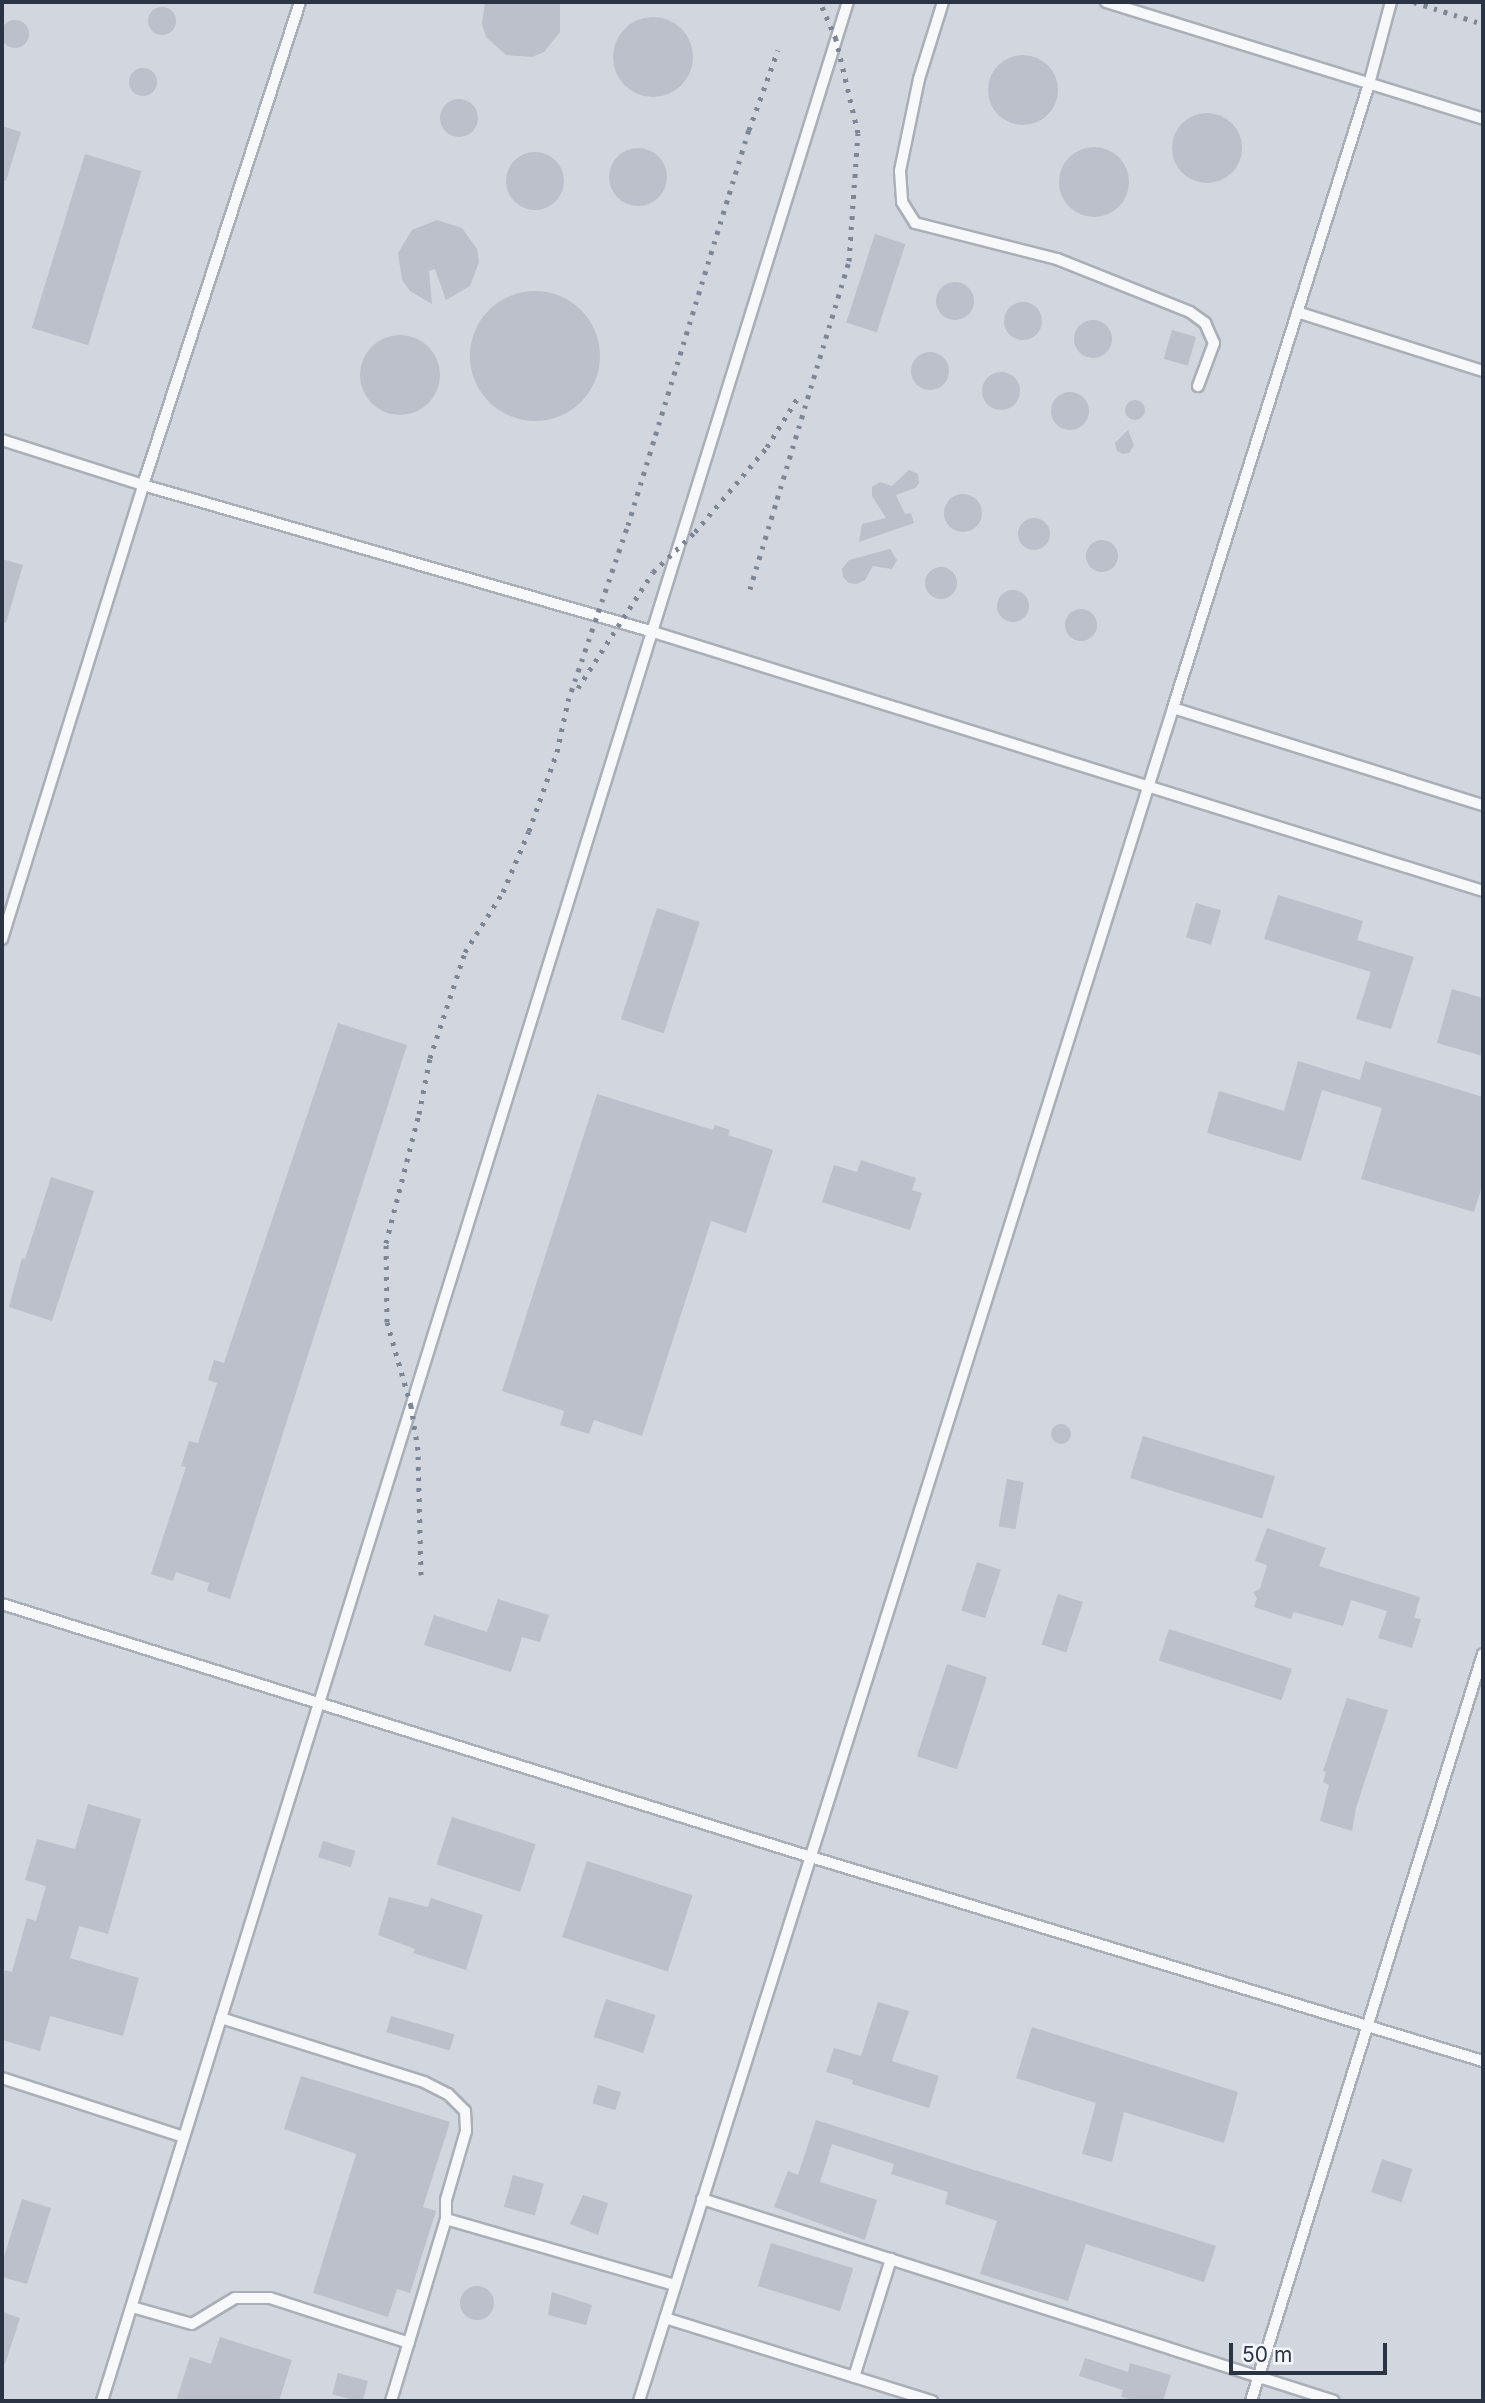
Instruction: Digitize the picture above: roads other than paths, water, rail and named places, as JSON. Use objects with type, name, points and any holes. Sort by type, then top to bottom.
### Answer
[{"type":"lane","points":[[2,939],[143,485],[300,2]]},
{"type":"lane","points":[[103,2401],[650,631],[848,2]]},
{"type":"lane","points":[[943,2],[919,79],[900,171],[902,202],[915,223],[1057,259],[1190,312],[1205,323],[1214,343],[1198,386]]},
{"type":"lane","points":[[1106,2],[1483,119]]},
{"type":"lane","points":[[639,2401],[1369,84],[1391,2]]},
{"type":"lane","points":[[1297,312],[1483,371]]},
{"type":"lane","points":[[2,440],[143,485],[650,631],[1483,891]]},
{"type":"lane","points":[[1173,708],[1483,805]]},
{"type":"lane","points":[[2,1604],[811,1857],[1483,2061]]},
{"type":"lane","points":[[1251,2401],[1483,1654]]},
{"type":"lane","points":[[221,2018],[424,2082],[448,2094],[465,2111],[466,2131],[446,2200],[446,2218],[391,2401]]},
{"type":"lane","points":[[2,2078],[184,2137]]},
{"type":"lane","points":[[702,2199],[1334,2401]]},
{"type":"lane","points":[[446,2218],[675,2285]]},
{"type":"lane","points":[[854,2377],[891,2259]]},
{"type":"lane","points":[[132,2307],[192,2324],[235,2298],[271,2298],[409,2343]]},
{"type":"lane","points":[[665,2318],[932,2401]]},
{"type":"railway","points":[[750,589],[849,261],[858,133],[836,39],[820,2]]},
{"type":"railway","points":[[1414,2],[1483,24]]},
{"type":"railway","points":[[421,1575],[418,1450],[411,1406],[387,1322],[386,1243],[419,1114],[430,1058],[465,952],[503,892],[529,831],[557,752],[568,701],[628,525],[749,130],[778,50]]},
{"type":"railway","points":[[578,688],[653,572],[695,532],[767,447],[800,394]]}]
